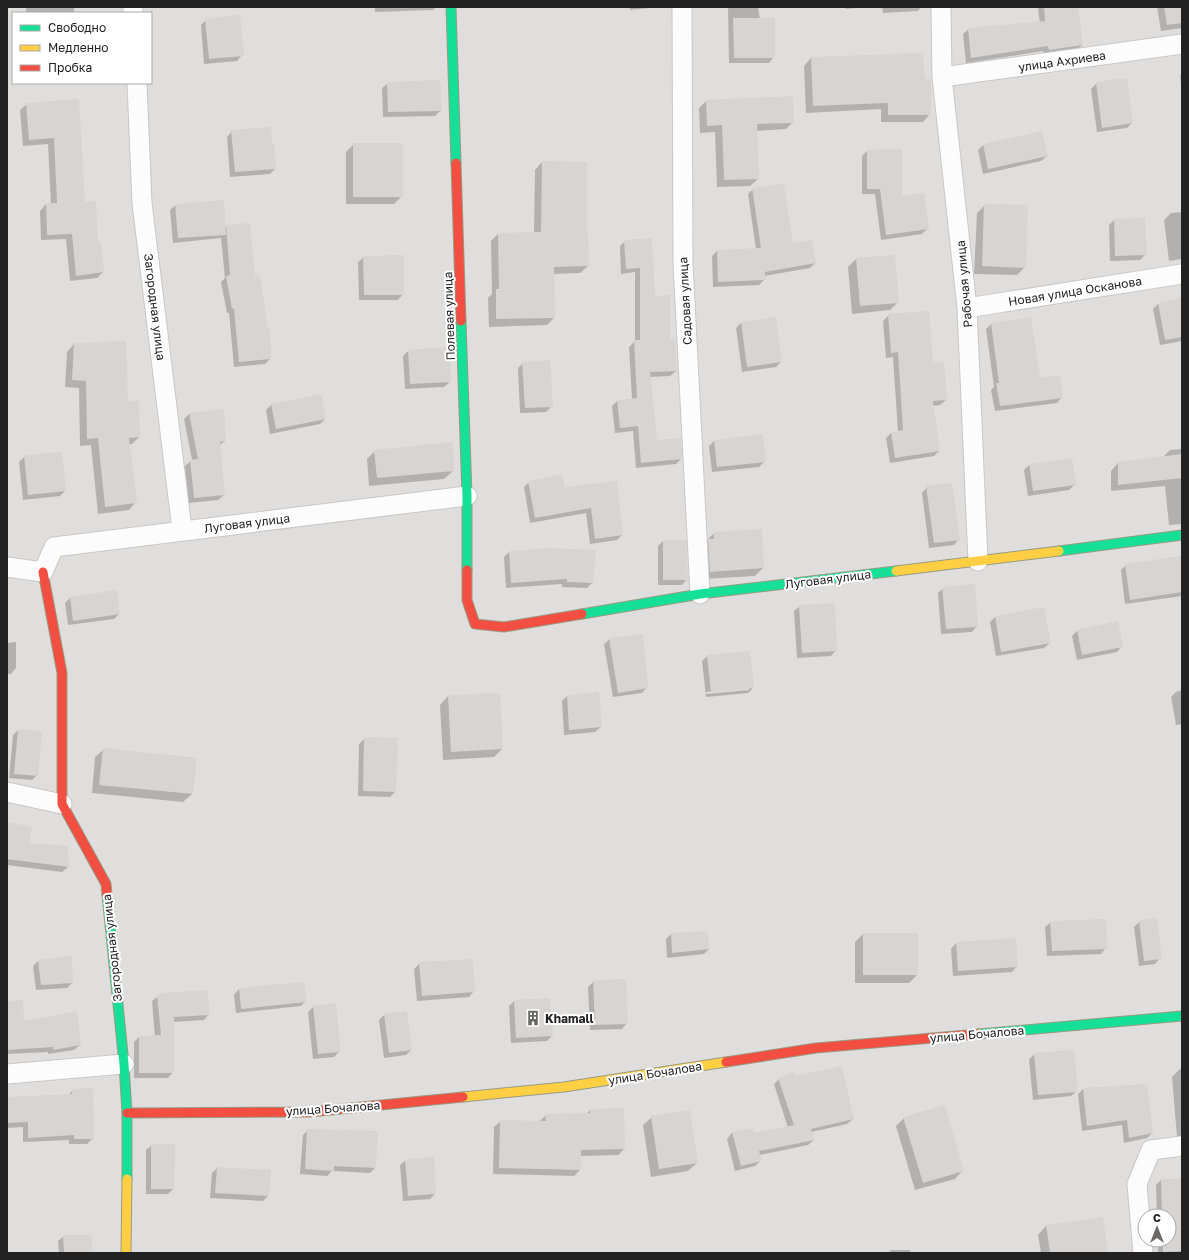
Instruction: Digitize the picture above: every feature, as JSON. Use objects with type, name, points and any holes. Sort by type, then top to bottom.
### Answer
[{"type":"street","name":"Полевая улица","points":[[451,7],[467,496],[467,600],[475,624]]},
{"type":"street","name":"Садовая улица","points":[[682,7],[683,263],[700,594]]},
{"type":"street","name":"Рабочая улица","points":[[941,7],[942,77],[967,308],[978,561]]},
{"type":"street","name":"улица Ахриева","points":[[942,77],[1182,44]]},
{"type":"street","name":"Загородная улица","points":[[137,84],[142,203],[182,530]]},
{"type":"street","name":"Новая улица Осканова","points":[[967,308],[1182,274]]},
{"type":"street","name":"Луговая улица","points":[[43,572],[54,547],[467,496]]},
{"type":"street","name":"Луговая улица","points":[[475,624],[504,627],[700,594],[1182,535]]},
{"type":"street","points":[[7,567],[43,572]]},
{"type":"street","name":"Загородная улица","points":[[43,572],[62,673],[62,804],[106,884],[124,1064],[127,1113],[126,1253]]},
{"type":"street","points":[[7,792],[62,804]]},
{"type":"street","name":"улица Бочалова","points":[[127,1113],[318,1111],[564,1088],[816,1048],[1182,1016]]},
{"type":"street","points":[[7,1074],[124,1064]]},
{"type":"street","points":[[1143,1253],[1137,1184],[1151,1150],[1182,1146]]},
{"type":"shaded area","points":[[7,7],[1182,7],[1182,1253],[7,1253]]},
{"type":"building","points":[[1044,7],[1078,7],[1083,45],[1049,50],[1048,46],[971,58],[968,28],[1045,21]]},
{"type":"building","points":[[1164,7],[1182,7],[1182,23],[1167,25]]},
{"type":"building","points":[[240,15],[244,56],[209,59],[205,19]]},
{"type":"building","points":[[733,18],[775,18],[775,58],[734,58]]},
{"type":"building","points":[[923,53],[925,79],[931,79],[931,115],[888,115],[888,103],[813,106],[811,57]]},
{"type":"building","points":[[1127,78],[1133,123],[1102,128],[1096,82]]},
{"type":"building","points":[[440,80],[442,111],[388,112],[387,82]]},
{"type":"building","points":[[793,96],[794,123],[757,124],[759,179],[724,180],[722,125],[707,126],[706,100]]},
{"type":"building","points":[[79,99],[85,202],[96,201],[98,242],[101,242],[104,272],[76,276],[72,234],[47,235],[46,203],[57,203],[54,138],[29,140],[26,103]]},
{"type":"building","points":[[271,127],[276,169],[235,172],[231,130]]},
{"type":"building","points":[[1042,131],[1048,156],[988,169],[983,144]]},
{"type":"building","points":[[353,143],[403,143],[403,197],[353,197]]},
{"type":"building","points":[[902,149],[902,196],[924,193],[929,229],[886,235],[880,189],[867,189],[867,150]]},
{"type":"building","points":[[542,161],[587,162],[587,231],[589,266],[554,267],[555,318],[496,319],[496,289],[499,289],[498,233],[541,232]]},
{"type":"building","points":[[784,184],[793,243],[812,240],[816,263],[765,272],[766,280],[718,282],[717,250],[761,248],[752,188]]},
{"type":"building","points":[[224,200],[226,235],[178,238],[175,204]]},
{"type":"building","points":[[984,204],[1028,205],[1026,268],[982,266]]},
{"type":"building","points":[[1145,218],[1147,255],[1115,256],[1114,219]]},
{"type":"building","points":[[250,223],[255,275],[260,275],[268,329],[270,329],[271,359],[239,362],[234,308],[232,309],[226,276],[230,275],[226,225]]},
{"type":"building","points":[[652,238],[655,296],[670,295],[670,339],[675,339],[677,371],[650,372],[657,440],[681,438],[682,459],[641,463],[638,426],[620,428],[617,400],[637,398],[634,340],[640,340],[640,268],[626,269],[624,240]]},
{"type":"building","points":[[404,255],[404,295],[364,295],[363,256]]},
{"type":"building","points":[[895,255],[899,303],[860,306],[856,258]]},
{"type":"building","points":[[1182,298],[1182,337],[1165,340],[1158,303]]},
{"type":"building","points":[[929,311],[933,363],[944,362],[947,400],[933,401],[940,451],[895,458],[891,432],[903,430],[898,352],[891,353],[888,314]]},
{"type":"building","points":[[776,317],[782,362],[747,367],[741,322]]},
{"type":"building","points":[[1031,317],[1040,377],[1060,375],[1063,398],[1000,406],[996,383],[999,383],[991,323]]},
{"type":"building","points":[[126,341],[128,401],[139,400],[140,437],[129,438],[137,503],[105,507],[98,438],[87,439],[86,381],[72,380],[74,343]]},
{"type":"building","points":[[449,347],[451,382],[410,384],[408,350]]},
{"type":"building","points":[[550,360],[553,407],[525,408],[522,362]]},
{"type":"building","points":[[321,394],[326,419],[276,429],[271,404]]},
{"type":"building","points":[[224,409],[226,441],[220,442],[225,495],[194,498],[190,460],[198,459],[189,413]]},
{"type":"building","points":[[763,434],[766,462],[717,467],[714,440]]},
{"type":"building","points":[[453,442],[454,471],[377,478],[374,450]]},
{"type":"building","points":[[62,452],[66,491],[28,495],[24,455]]},
{"type":"building","points":[[1182,454],[1182,478],[1118,485],[1118,462]]},
{"type":"building","points":[[1072,458],[1076,485],[1033,491],[1029,464]]},
{"type":"building","points":[[562,474],[565,487],[617,481],[623,535],[595,539],[591,508],[535,518],[528,481]]},
{"type":"building","points":[[952,483],[960,540],[934,543],[926,486]]},
{"type":"building","points":[[762,529],[764,568],[710,572],[708,539],[714,539],[713,532]]},
{"type":"building","points":[[663,540],[686,540],[688,580],[663,580]]},
{"type":"building","points":[[550,548],[596,550],[593,583],[567,582],[567,579],[511,583],[509,551]]},
{"type":"building","points":[[1182,556],[1182,592],[1130,600],[1125,564]]},
{"type":"building","points":[[975,584],[978,627],[946,629],[942,587]]},
{"type":"building","points":[[117,590],[120,614],[73,621],[70,597]]},
{"type":"building","points":[[835,603],[837,651],[802,653],[799,605]]},
{"type":"building","points":[[1044,607],[1051,643],[1001,652],[995,616]]},
{"type":"building","points":[[1118,621],[1123,647],[1082,655],[1077,630]]},
{"type":"building","points":[[643,634],[648,688],[618,693],[609,638]]},
{"type":"building","points":[[750,651],[754,688],[711,693],[707,655]]},
{"type":"building","points":[[599,692],[602,727],[569,730],[567,695]]},
{"type":"building","points":[[500,693],[503,749],[451,752],[448,695]]},
{"type":"building","points":[[18,729],[42,731],[38,776],[14,774]]},
{"type":"building","points":[[364,737],[398,738],[396,792],[363,791]]},
{"type":"building","points":[[103,748],[197,758],[193,794],[99,785]]},
{"type":"building","points":[[7,822],[32,827],[29,843],[68,846],[69,867],[7,859]]},
{"type":"building","points":[[1157,918],[1162,959],[1144,961],[1139,920]]},
{"type":"building","points":[[1106,919],[1107,949],[1052,951],[1050,921]]},
{"type":"building","points":[[707,931],[710,949],[672,953],[671,933]]},
{"type":"building","points":[[863,933],[918,933],[918,975],[863,975]]},
{"type":"building","points":[[1016,938],[1018,967],[958,971],[956,942]]},
{"type":"building","points":[[72,956],[73,983],[41,985],[38,960]]},
{"type":"building","points":[[473,959],[475,992],[422,996],[419,962]]},
{"type":"building","points":[[626,979],[628,1024],[595,1025],[593,980]]},
{"type":"building","points":[[304,982],[307,1002],[241,1009],[239,988]]},
{"type":"building","points":[[207,990],[210,1015],[174,1017],[174,1073],[139,1073],[139,1036],[161,1035],[157,995],[161,994],[160,993]]},
{"type":"building","name":"Khamall","points":[[550,998],[553,1036],[516,1038],[514,1000]]},
{"type":"building","points":[[23,1000],[24,1021],[77,1011],[81,1045],[53,1050],[53,1047],[7,1050],[7,1001]]},
{"type":"building","points":[[336,1003],[341,1052],[318,1054],[313,1006]]},
{"type":"building","points":[[407,1011],[412,1050],[389,1053],[384,1014]]},
{"type":"building","points":[[1074,1050],[1078,1092],[1038,1095],[1034,1053]]},
{"type":"building","points":[[842,1066],[854,1119],[811,1129],[815,1140],[759,1151],[762,1161],[741,1166],[732,1132],[753,1128],[754,1133],[794,1125],[778,1078],[794,1072],[795,1076]]},
{"type":"building","points":[[1147,1084],[1153,1133],[1129,1138],[1127,1120],[1087,1126],[1083,1088]]},
{"type":"building","points":[[93,1088],[94,1139],[74,1139],[74,1135],[28,1138],[28,1122],[7,1123],[7,1097],[72,1094],[72,1089]]},
{"type":"building","points":[[945,1105],[964,1171],[923,1183],[903,1117]]},
{"type":"building","points":[[624,1108],[625,1149],[581,1150],[581,1170],[499,1168],[500,1120],[546,1121],[545,1114],[590,1113],[590,1109]]},
{"type":"building","points":[[690,1110],[698,1163],[659,1169],[651,1116]]},
{"type":"building","points":[[307,1129],[378,1131],[376,1168],[334,1166],[334,1171],[305,1169]]},
{"type":"building","points":[[151,1144],[175,1144],[174,1189],[151,1189]]},
{"type":"building","points":[[434,1157],[436,1194],[408,1196],[405,1159]]},
{"type":"building","points":[[217,1167],[271,1170],[269,1196],[215,1193]]},
{"type":"building","points":[[1161,1179],[1182,1179],[1182,1251],[1163,1252],[1163,1248],[1177,1248],[1177,1208],[1162,1208]]},
{"type":"building","points":[[1103,1217],[1108,1253],[1050,1253],[1046,1225]]},
{"type":"building","points":[[63,1235],[92,1235],[92,1253],[64,1253]]},
{"type":"traffic: fast","points":[[451,7],[456,163]]},
{"type":"traffic: fast","points":[[461,321],[467,496],[467,570]]},
{"type":"traffic: fast","points":[[1059,551],[1182,535]]},
{"type":"traffic: fast","points":[[582,614],[700,594],[896,571]]},
{"type":"traffic: fast","points":[[107,895],[124,1064],[127,1113],[127,1179]]},
{"type":"traffic: fast","points":[[979,1034],[1182,1016]]},
{"type":"traffic: slow","points":[[896,571],[1059,551]]},
{"type":"traffic: slow","points":[[463,1097],[564,1087],[726,1062]]},
{"type":"traffic: slow","points":[[126,1253],[127,1179]]},
{"type":"traffic: jam","points":[[456,163],[461,321]]},
{"type":"traffic: jam","points":[[467,570],[467,600],[475,624],[504,627],[582,614]]},
{"type":"traffic: jam","points":[[43,572],[62,673],[62,804],[106,884],[107,895]]},
{"type":"traffic: jam","points":[[726,1062],[816,1048],[979,1034]]},
{"type":"traffic: jam","points":[[127,1113],[310,1112],[463,1097]]},
{"type":"place","name":"Khamall","points":[[533,1018]]}]
